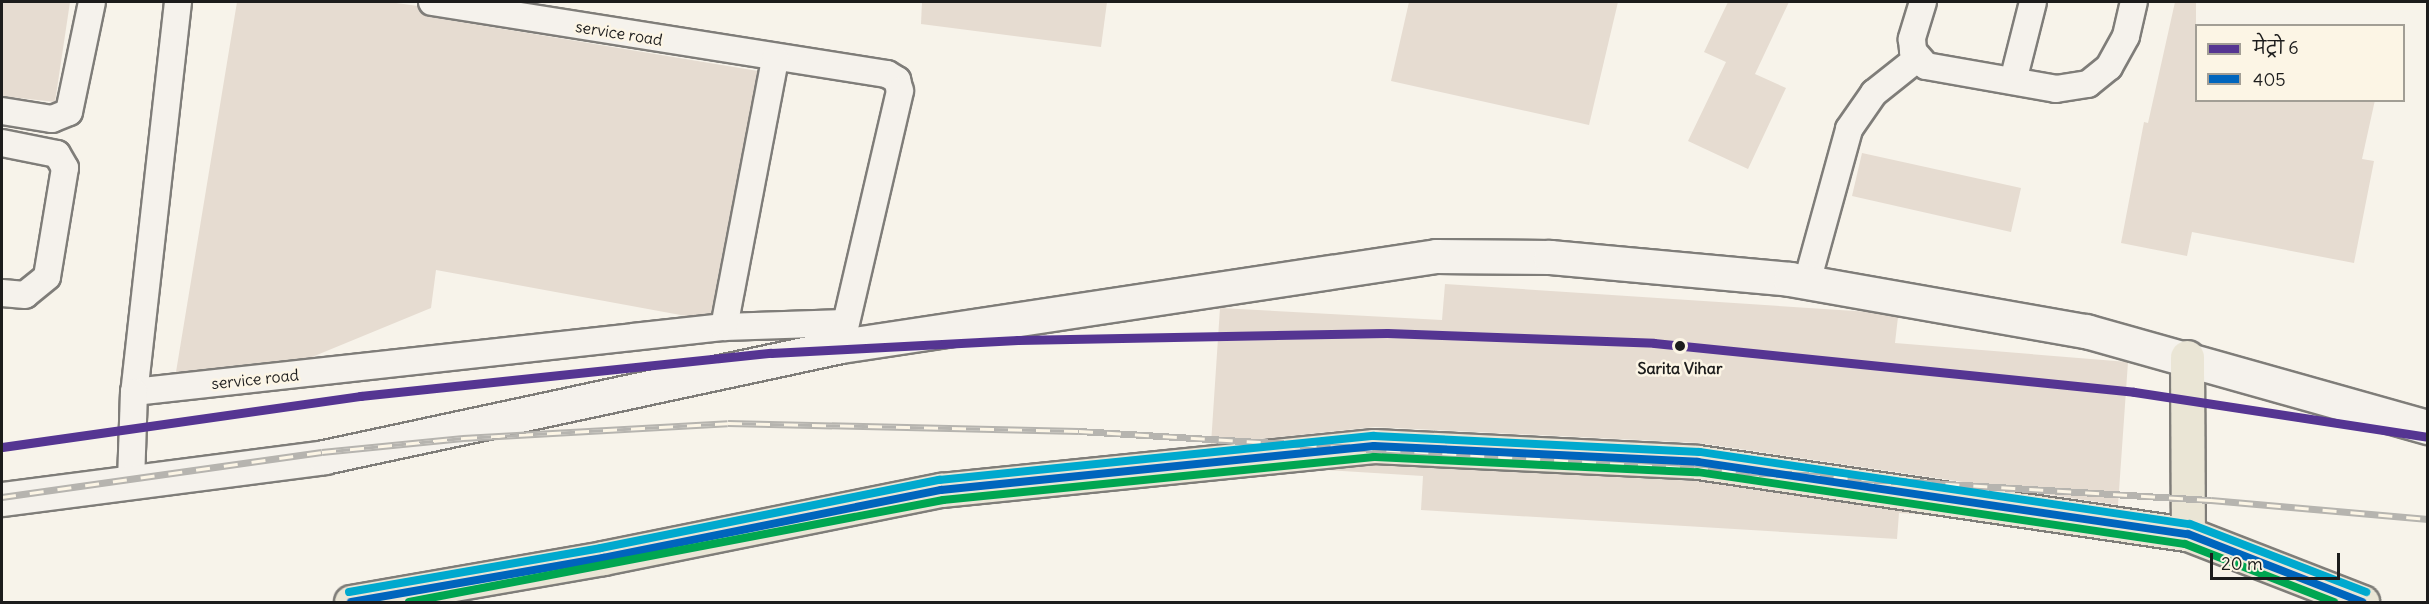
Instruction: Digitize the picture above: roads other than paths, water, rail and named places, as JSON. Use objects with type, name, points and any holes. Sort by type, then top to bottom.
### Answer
[{"type":"highway","points":[[2187,357],[2188,534]]},
{"type":"highway","points":[[351,603],[603,558],[941,490],[1374,446],[1698,462],[2188,534],[2362,603]]},
{"type":"street","points":[[2,499],[324,458],[843,334],[1436,256],[1550,257],[1807,282],[2086,331],[2187,357],[2427,427]]},
{"type":"lane","points":[[2,111],[52,118],[69,112],[92,2]]},
{"type":"lane","points":[[131,482],[134,392],[178,2]]},
{"type":"lane","name":"service road","points":[[134,392],[724,327],[766,324],[843,334],[900,91],[897,80],[887,74],[806,64],[432,2]]},
{"type":"lane","points":[[1923,2],[1912,39],[1918,58],[1926,66],[2056,89],[2088,84],[2109,67],[2122,44],[2134,2]]},
{"type":"lane","points":[[2013,81],[2033,2]]},
{"type":"lane","points":[[1807,282],[1849,129],[1874,93],[1918,58]]},
{"type":"lane","points":[[724,327],[775,59]]},
{"type":"lane","points":[[2,143],[57,154],[65,168],[47,277],[24,295],[2,293]]},
{"type":"railway","points":[[2,497],[322,452],[463,438],[728,423],[1079,431],[2211,500],[2428,519]]},
{"type":"metro line","name":"6","points":[[2,447],[360,396],[771,353],[1018,340],[1387,333],[1654,343],[2134,392],[2428,437]]},
{"type":"place","name":"Sarita Vihar","points":[[1680,346]]}]
